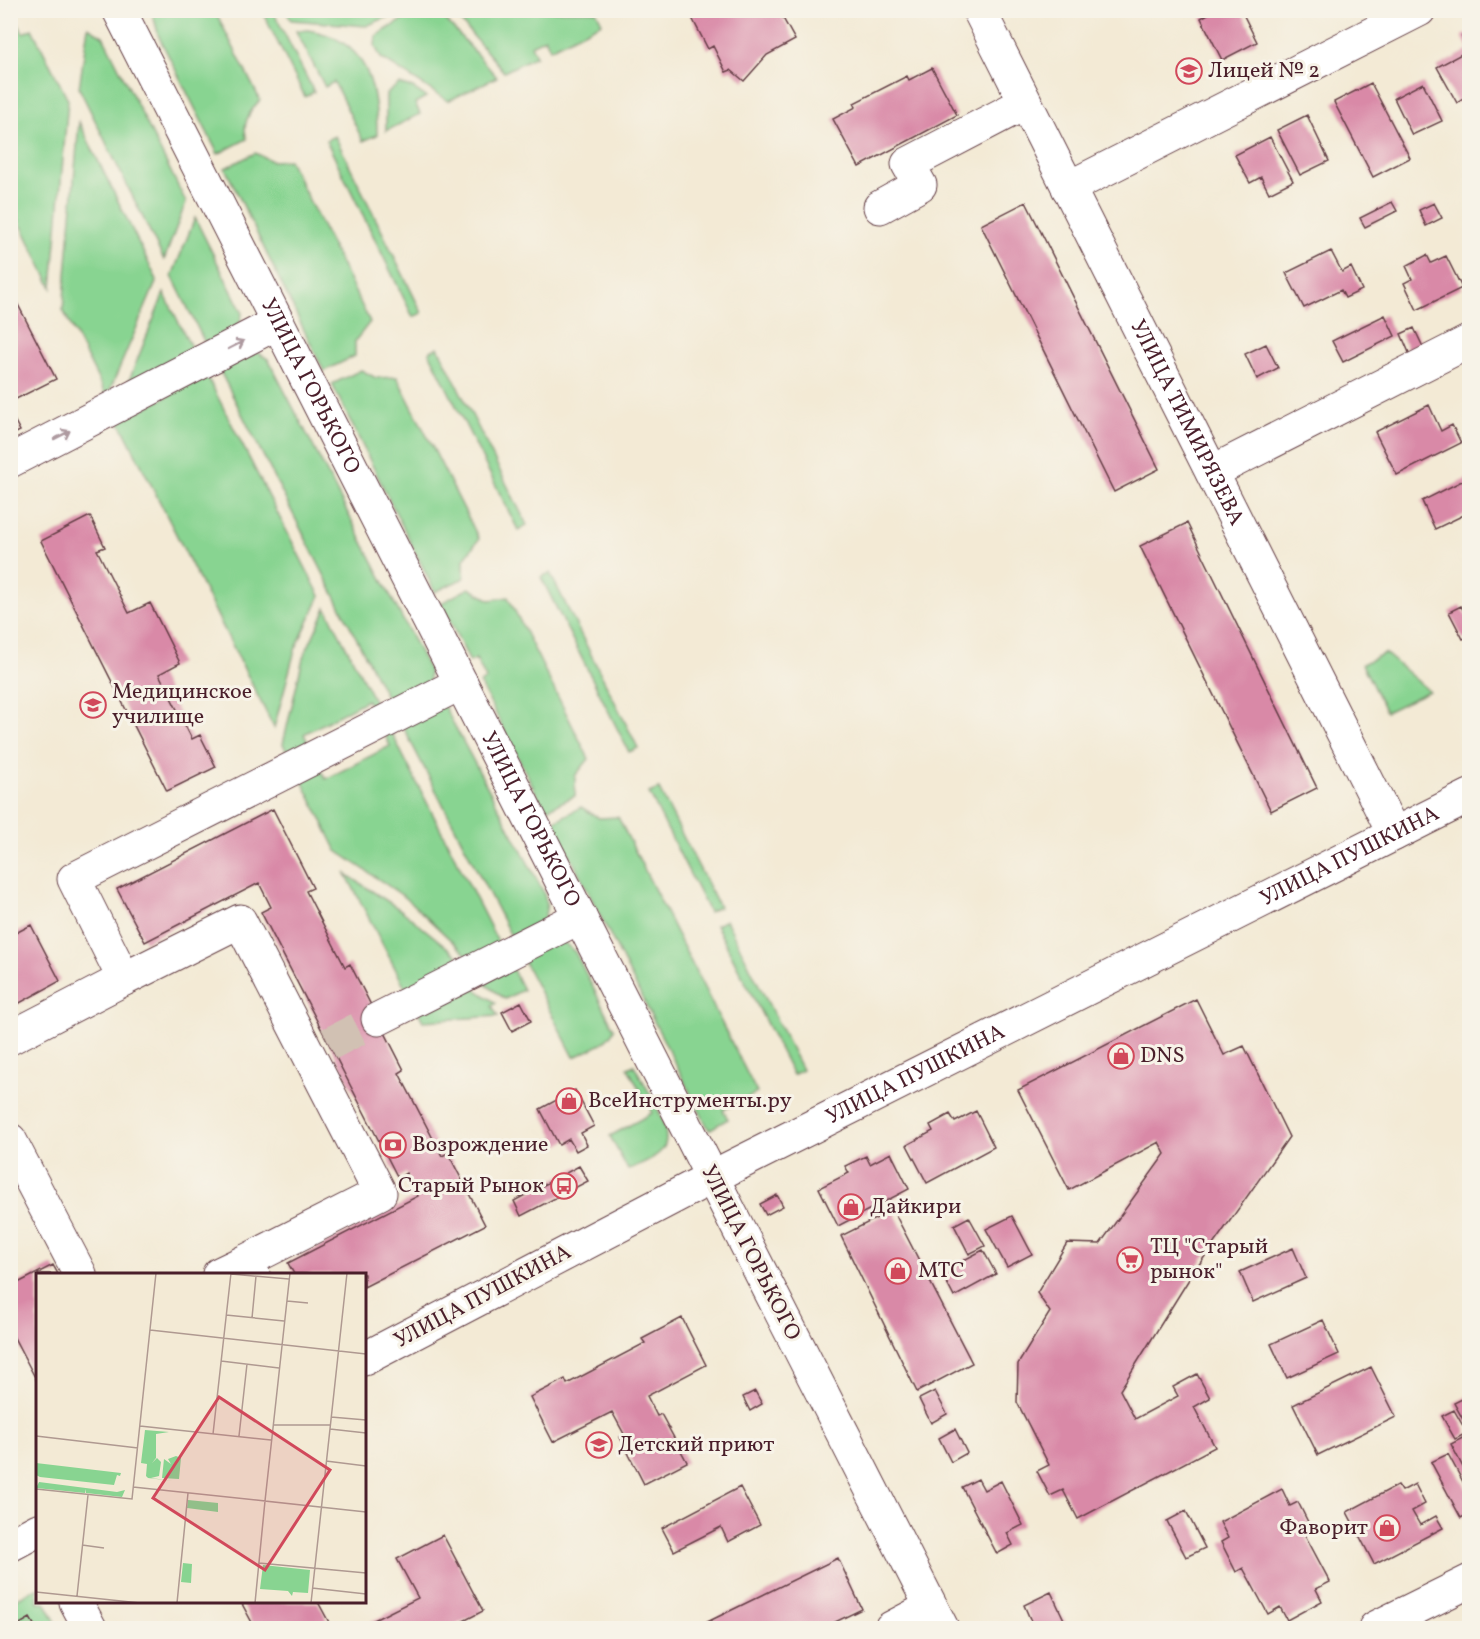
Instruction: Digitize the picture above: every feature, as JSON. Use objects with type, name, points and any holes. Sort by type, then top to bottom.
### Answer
[{"type":"street","name":"УЛИЦА ГОРЬКОГО","points":[[119,10],[936,1618]]},
{"type":"street","name":"УЛИЦА ТИМИРЯЗЕВА","points":[[979,10],[1394,834]]},
{"type":"street","points":[[1068,188],[1419,10]]},
{"type":"street","points":[[880,207],[920,185],[908,164],[1025,103]]},
{"type":"street","points":[[10,461],[277,323]]},
{"type":"street","points":[[1212,472],[1470,341]]},
{"type":"street","points":[[124,979],[74,879],[460,683]]},
{"type":"street","name":"УЛИЦА ПУШКИНА","points":[[366,1358],[712,1177],[1470,796]]},
{"type":"street","points":[[378,1019],[580,917]]},
{"type":"street","points":[[10,1038],[240,921],[319,1049],[380,1193],[240,1270]]},
{"type":"street","points":[[10,1140],[79,1273]]},
{"type":"street","points":[[10,1545],[36,1531]]},
{"type":"street","points":[[1375,1629],[1470,1581]]},
{"type":"street","points":[[77,1603],[90,1629]]},
{"type":"street","points":[[891,1629],[936,1618]]},
{"type":"green space","points":[[419,10],[438,11],[497,77],[448,101],[381,58],[375,46],[376,36]]},
{"type":"green space","points":[[152,11],[215,11],[260,100],[246,123],[247,139],[218,154],[159,37]]},
{"type":"green space","points":[[262,11],[273,11],[314,92],[305,97]]},
{"type":"green space","points":[[286,11],[402,11],[366,26],[291,20]]},
{"type":"green space","points":[[452,11],[596,11],[602,23],[550,49],[545,38],[531,45],[536,56],[504,72]]},
{"type":"green space","points":[[19,25],[23,33],[32,29],[68,100],[52,288],[11,204],[10,30]]},
{"type":"green space","points":[[88,27],[103,36],[186,202],[164,260],[79,88]]},
{"type":"green space","points":[[308,30],[328,35],[344,43],[365,67],[375,99],[377,135],[363,141],[334,82],[325,87],[296,31]]},
{"type":"green space","points":[[399,84],[413,88],[426,97],[415,103],[420,114],[386,131],[386,94]]},
{"type":"green space","points":[[79,122],[157,280],[107,397],[63,310]]},
{"type":"green space","points":[[335,136],[422,313],[413,317],[326,140]]},
{"type":"green space","points":[[255,153],[272,161],[289,160],[370,322],[355,341],[355,356],[324,371],[225,168]]},
{"type":"green space","points":[[195,218],[242,312],[235,329],[206,345],[172,276]]},
{"type":"green space","points":[[164,293],[194,353],[126,388]]},
{"type":"green space","points":[[438,347],[527,525],[518,530],[429,352]]},
{"type":"green space","points":[[257,352],[268,359],[429,670],[429,684],[391,706],[219,369]]},
{"type":"green space","points":[[361,370],[376,378],[397,377],[479,539],[464,559],[464,578],[435,592],[332,384]]},
{"type":"green space","points":[[207,376],[320,596],[295,650],[274,728],[119,421]]},
{"type":"green space","points":[[550,573],[638,748],[629,752],[541,577]]},
{"type":"green space","points":[[469,588],[490,600],[508,597],[589,759],[575,776],[575,796],[545,810],[480,683],[486,679],[476,659],[470,662],[441,603]]},
{"type":"green space","points":[[326,608],[379,710],[374,713],[367,700],[304,734],[311,749],[291,760],[283,744],[303,658]]},
{"type":"green space","points":[[1385,653],[1429,691],[1386,712],[1362,664]]},
{"type":"green space","points":[[443,704],[543,891],[547,904],[544,921],[513,940],[400,721]]},
{"type":"green space","points":[[389,728],[500,946],[472,960],[406,898],[337,851],[299,775],[318,765],[326,779],[390,746],[383,731]]},
{"type":"green space","points":[[659,789],[719,907],[709,912],[649,793]]},
{"type":"green space","points":[[581,807],[599,818],[618,817],[757,1093],[723,1110],[728,1119],[709,1130],[553,822]]},
{"type":"green space","points":[[346,874],[401,910],[459,957],[464,965],[408,993]]},
{"type":"green space","points":[[726,920],[802,1070],[793,1075],[716,925]]},
{"type":"green space","points":[[561,940],[575,952],[614,1029],[603,1043],[574,1057],[521,956]]},
{"type":"green space","points":[[509,962],[523,990],[505,999],[484,983]]},
{"type":"green space","points":[[473,982],[477,990],[496,1003],[492,1006],[498,1016],[423,1021],[417,1010]]},
{"type":"green space","points":[[634,1065],[661,1117],[666,1139],[661,1151],[628,1170],[610,1136],[652,1113],[628,1068]]},
{"type":"green space","points":[[36,1589],[36,1603],[46,1603],[59,1628],[11,1628],[10,1602]]},
{"type":"building","points":[[688,10],[774,10],[775,13],[779,11],[795,40],[767,55],[744,81],[731,70],[726,72],[713,46],[708,49]]},
{"type":"building","points":[[1215,10],[1241,10],[1257,42],[1222,60],[1201,18]]},
{"type":"building","points":[[1470,32],[1470,106],[1468,107],[1463,99],[1457,103],[1437,67],[1469,50],[1462,36]]},
{"type":"building","points":[[932,68],[957,115],[859,167],[833,119],[856,107],[854,103],[907,76],[909,80]]},
{"type":"building","points":[[1371,83],[1410,158],[1373,177],[1334,102]]},
{"type":"building","points":[[1423,83],[1442,121],[1412,135],[1394,98]]},
{"type":"building","points":[[1307,115],[1329,161],[1300,175],[1277,130]]},
{"type":"building","points":[[1270,137],[1293,181],[1269,193],[1261,177],[1250,183],[1235,155]]},
{"type":"building","points":[[1026,202],[1159,469],[1114,492],[981,225]]},
{"type":"building","points":[[1392,202],[1397,211],[1365,227],[1360,218]]},
{"type":"building","points":[[1434,203],[1442,218],[1426,226],[1419,210]]},
{"type":"building","points":[[1331,251],[1342,272],[1351,267],[1362,290],[1345,298],[1341,290],[1304,308],[1286,273]]},
{"type":"building","points":[[1427,255],[1431,263],[1446,256],[1462,288],[1417,310],[1404,283],[1412,279],[1406,266]]},
{"type":"building","points":[[10,289],[56,379],[10,402]]},
{"type":"building","points":[[1385,315],[1395,336],[1343,362],[1332,341]]},
{"type":"building","points":[[1414,328],[1424,349],[1410,355],[1401,334]]},
{"type":"building","points":[[1266,344],[1278,368],[1257,379],[1245,354]]},
{"type":"building","points":[[1429,405],[1441,431],[1452,425],[1461,443],[1397,475],[1375,432]]},
{"type":"building","points":[[10,412],[20,431],[10,436]]},
{"type":"building","points":[[1468,478],[1470,512],[1435,529],[1422,501]]},
{"type":"building","points":[[90,516],[105,547],[97,550],[129,613],[150,603],[180,663],[159,674],[192,739],[200,735],[216,767],[167,791],[41,541]]},
{"type":"building","points":[[1187,523],[1317,788],[1271,811],[1140,546]]},
{"type":"building","points":[[1461,606],[1470,622],[1470,636],[1463,639],[1449,612]]},
{"type":"building","points":[[273,809],[313,888],[306,891],[345,967],[350,964],[404,1070],[399,1073],[442,1156],[448,1153],[485,1225],[366,1286],[366,1273],[293,1273],[288,1263],[418,1196],[406,1173],[398,1178],[261,912],[271,907],[259,883],[145,942],[117,889]]},
{"type":"building","points":[[31,925],[60,981],[16,1005],[10,994],[10,936]]},
{"type":"building","name":"ТЦ \"Старый рынок\"","points":[[1196,999],[1224,1055],[1244,1046],[1289,1137],[1191,1276],[1120,1390],[1135,1419],[1178,1396],[1173,1387],[1197,1374],[1210,1398],[1194,1407],[1215,1447],[1078,1519],[1063,1490],[1050,1496],[1037,1471],[1049,1465],[1017,1402],[1018,1364],[1050,1312],[1037,1293],[1067,1243],[1100,1244],[1165,1154],[1159,1142],[1069,1190],[1018,1090]]},
{"type":"building","points":[[521,1002],[531,1021],[512,1031],[502,1012]]},
{"type":"building","points":[[575,1090],[594,1126],[581,1133],[587,1145],[576,1151],[569,1139],[559,1145],[540,1109]]},
{"type":"building","points":[[976,1111],[994,1147],[927,1183],[907,1145],[933,1131],[930,1125],[950,1114],[955,1122]]},
{"type":"building","name":"Дайкири","points":[[891,1153],[909,1189],[838,1226],[819,1188],[849,1173],[845,1166],[866,1156],[870,1164]]},
{"type":"building","points":[[579,1166],[588,1181],[521,1216],[514,1201]]},
{"type":"building","points":[[777,1195],[783,1206],[766,1215],[760,1204]]},
{"type":"building","points":[[893,1210],[972,1363],[917,1392],[841,1236]]},
{"type":"building","points":[[1012,1216],[1032,1254],[1007,1267],[986,1229]]},
{"type":"building","points":[[969,1217],[985,1246],[969,1254],[954,1225]]},
{"type":"building","points":[[1293,1248],[1306,1278],[1253,1302],[1240,1272]]},
{"type":"building","points":[[983,1250],[996,1274],[954,1297],[941,1272]]},
{"type":"building","points":[[53,1265],[57,1273],[37,1273]]},
{"type":"building","points":[[36,1274],[36,1379],[10,1330],[10,1287]]},
{"type":"building","points":[[682,1318],[706,1365],[647,1396],[657,1416],[661,1414],[687,1462],[644,1484],[620,1437],[624,1434],[612,1412],[553,1442],[530,1397],[565,1379],[567,1384],[645,1343],[642,1339]]},
{"type":"building","points":[[1323,1320],[1339,1354],[1287,1378],[1271,1344]]},
{"type":"building","points":[[1371,1367],[1396,1417],[1318,1455],[1293,1405]]},
{"type":"building","points":[[755,1391],[762,1404],[750,1411],[743,1397]]},
{"type":"building","points":[[935,1391],[947,1414],[931,1423],[919,1399]]},
{"type":"building","points":[[1470,1395],[1470,1420],[1465,1423],[1454,1403]]},
{"type":"building","points":[[1454,1410],[1467,1433],[1455,1439],[1442,1416]]},
{"type":"building","points":[[955,1429],[967,1453],[951,1462],[939,1438]]},
{"type":"building","points":[[1470,1434],[1470,1476],[1468,1477],[1451,1444]]},
{"type":"building","points":[[1448,1454],[1470,1495],[1470,1513],[1461,1518],[1431,1462]]},
{"type":"building","points":[[978,1479],[984,1490],[1001,1481],[1023,1525],[1007,1533],[1013,1545],[997,1554],[962,1487]]},
{"type":"building","points":[[1415,1484],[1425,1504],[1412,1511],[1420,1525],[1436,1516],[1443,1528],[1374,1564],[1347,1512],[1398,1485],[1402,1491]]},
{"type":"building","points":[[740,1487],[760,1525],[728,1542],[721,1527],[674,1551],[662,1528]]},
{"type":"building","points":[[1282,1489],[1290,1506],[1298,1502],[1313,1532],[1305,1535],[1330,1582],[1316,1589],[1322,1601],[1287,1620],[1280,1607],[1268,1614],[1243,1568],[1236,1572],[1221,1542],[1228,1538],[1220,1522]]},
{"type":"building","points":[[1186,1511],[1205,1548],[1186,1557],[1167,1521]]},
{"type":"building","points":[[443,1535],[483,1611],[450,1628],[358,1628],[418,1598],[397,1559]]},
{"type":"building","points":[[838,1558],[862,1609],[823,1628],[695,1628]]},
{"type":"building","points":[[1051,1592],[1068,1628],[1034,1628],[1024,1605]]},
{"type":"building","points":[[242,1603],[319,1603],[332,1628],[255,1628]]},
{"type":"building","points":[[30,1618],[36,1628],[20,1628],[18,1625]]},
{"type":"tunnel","points":[[329,1044],[378,1019]]},
{"type":"place","name":"Лицей № 2","points":[[1189,71]]},
{"type":"place","name":"Медицинское училище","points":[[93,705]]},
{"type":"place","name":"DNS","points":[[1121,1056]]},
{"type":"place","name":"ВсеИнструменты.ру","points":[[569,1101]]},
{"type":"place","name":"Возрождение","points":[[393,1145]]},
{"type":"place","name":"Старый Рынок","points":[[564,1186]]},
{"type":"place","name":"Дайкири","points":[[851,1207]]},
{"type":"place","name":"ТЦ \"Старый рынок\"","points":[[1130,1260]]},
{"type":"place","name":"МТС","points":[[898,1271]]},
{"type":"place","name":"Детский приют","points":[[599,1445]]},
{"type":"place","name":"Фаворит","points":[[1387,1528]]}]
